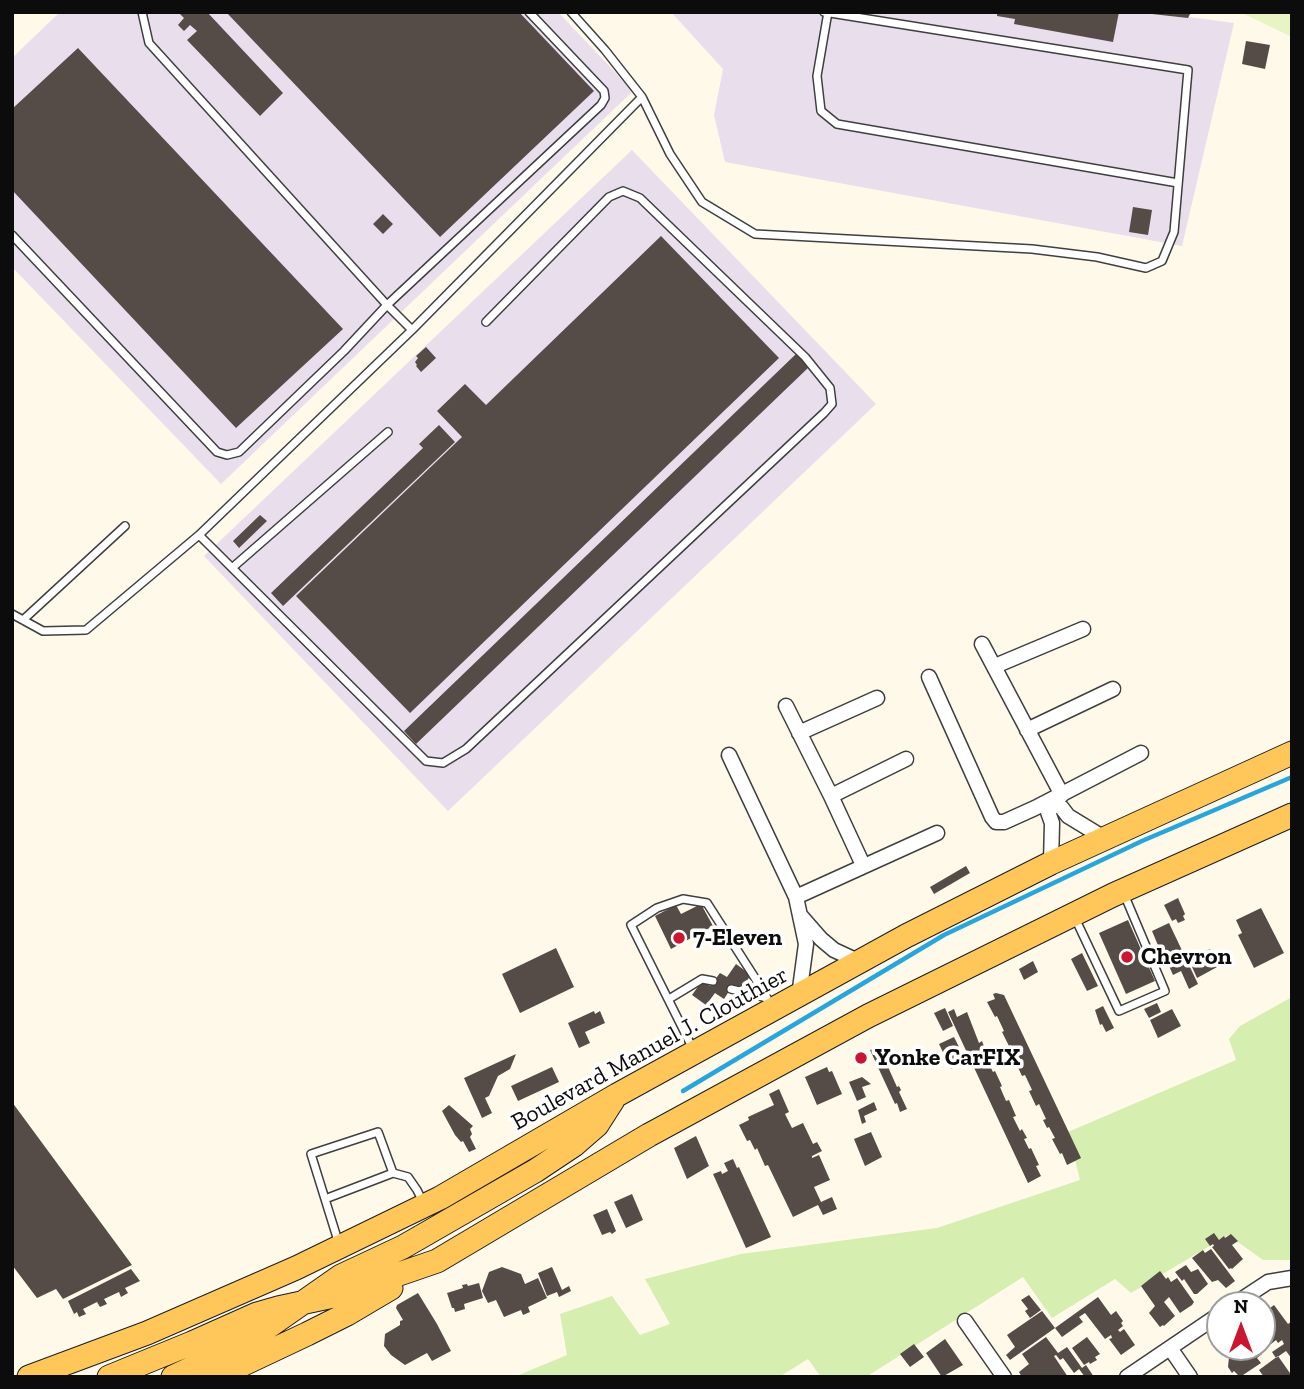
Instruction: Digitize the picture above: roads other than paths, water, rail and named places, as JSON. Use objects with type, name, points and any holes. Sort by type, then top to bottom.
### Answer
[{"type":"main road","name":"Boulevard Manuel J. Clouthier","points":[[12,1375],[34,1375],[147,1333],[340,1248],[440,1198],[781,1000],[1051,863],[1292,753]]},
{"type":"main road","points":[[216,1377],[347,1314],[649,1135],[868,1016],[1123,890],[1292,815]]},
{"type":"main road","points":[[173,1377],[245,1343],[341,1276],[403,1247],[535,1171],[574,1145],[597,1125],[617,1095]]},
{"type":"main road","points":[[109,1377],[257,1314],[364,1287],[437,1261]]},
{"type":"street","points":[[995,666],[1083,629]]},
{"type":"street","points":[[982,644],[1027,730],[1055,798],[1068,816],[1104,838]]},
{"type":"street","points":[[929,677],[996,822],[1003,822],[1055,798],[1141,753]]},
{"type":"street","points":[[1027,730],[1113,689]]},
{"type":"street","points":[[799,733],[877,698]]},
{"type":"street","points":[[786,706],[863,865]]},
{"type":"street","points":[[729,755],[796,897],[806,944],[781,1000]]},
{"type":"street","points":[[831,796],[906,759]]},
{"type":"street","points":[[1051,863],[1052,823],[1048,812],[1055,798]]},
{"type":"street","points":[[796,897],[937,832]]},
{"type":"street","points":[[799,914],[834,950],[860,962]]},
{"type":"street","points":[[1254,1291],[1268,1282],[1292,1278]]},
{"type":"street","points":[[965,1321],[1004,1377]]},
{"type":"street","points":[[1127,1377],[1206,1324]]},
{"type":"street","points":[[1170,1348],[1190,1377]]},
{"type":"lane","points":[[142,12],[149,43],[412,330]]},
{"type":"lane","points":[[12,235],[218,452],[227,455],[239,452],[344,351],[387,305],[605,99],[604,91],[529,12]]},
{"type":"lane","points":[[570,12],[605,50],[642,97],[670,154],[702,202],[755,234],[1032,249],[1097,257],[1146,268],[1162,261],[1174,232],[1188,70],[827,13],[817,76],[821,111],[837,124],[1178,183]]},
{"type":"lane","points":[[12,614],[43,631],[86,630],[199,535],[412,330],[642,97]]},
{"type":"lane","points":[[199,535],[426,761],[443,763],[466,749],[832,404],[830,388],[805,357],[640,198],[623,191],[609,197],[486,322]]},
{"type":"lane","points":[[232,568],[387,432]]},
{"type":"lane","points":[[23,620],[125,526]]},
{"type":"lane","points":[[1073,914],[1119,1011],[1165,991],[1123,890]]},
{"type":"lane","points":[[695,1052],[631,925],[657,908],[683,899],[707,903],[755,978],[781,1000]]},
{"type":"lane","points":[[669,999],[702,979],[713,981]]},
{"type":"lane","points":[[731,989],[781,1000]]},
{"type":"lane","points":[[340,1248],[311,1154],[378,1132],[393,1174]]},
{"type":"lane","points":[[325,1199],[393,1174],[408,1177],[424,1206]]},
{"type":"waterway","points":[[683,1091],[944,935],[1142,841],[1292,777]]},
{"type":"place","name":"7-Eleven","points":[[679,938]]},
{"type":"place","name":"Chevron","points":[[1127,957]]},
{"type":"place","name":"Yonke CarFIX","points":[[861,1058]]}]
